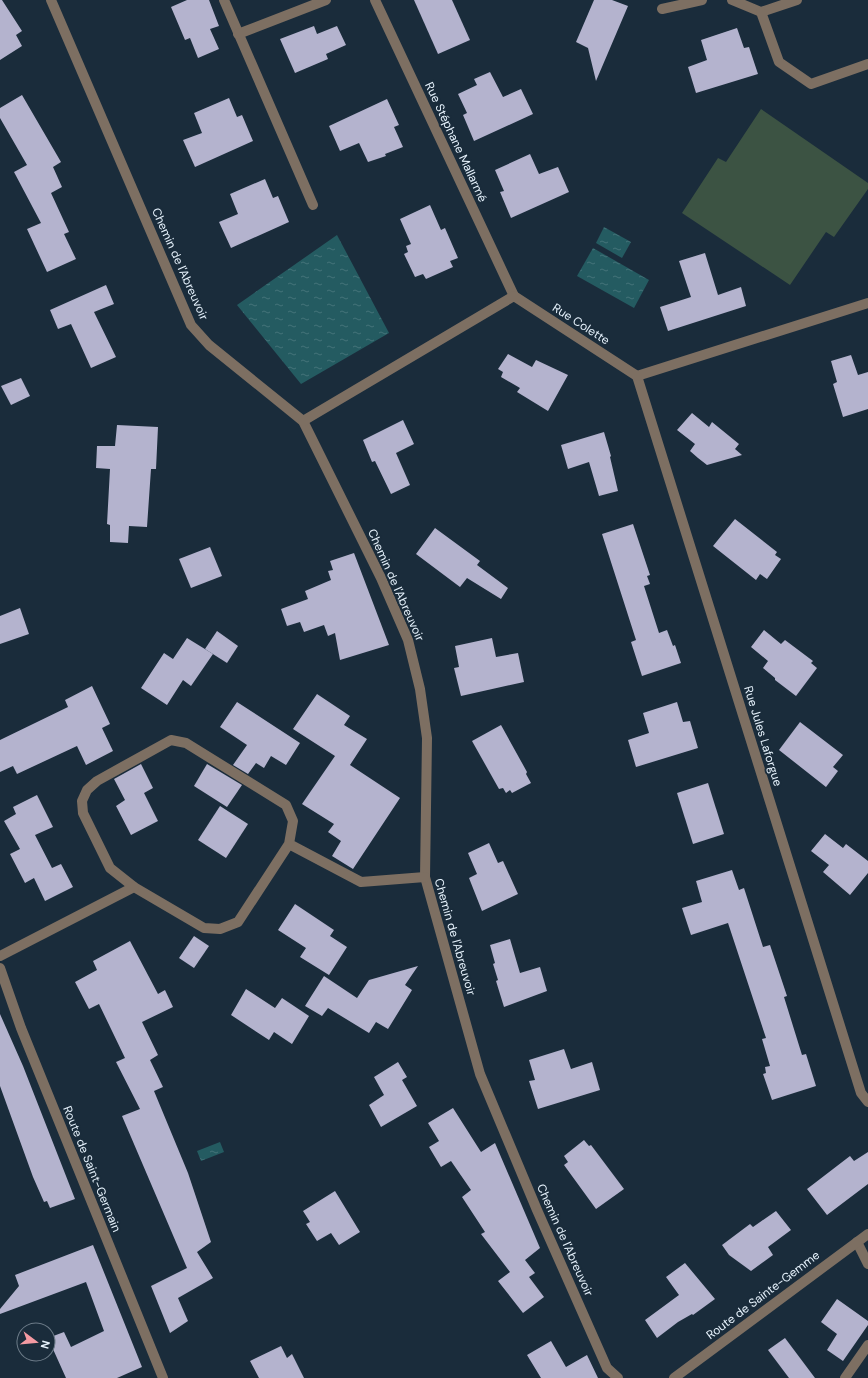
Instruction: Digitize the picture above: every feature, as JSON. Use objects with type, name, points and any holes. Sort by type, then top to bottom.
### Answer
[{"type":"street","name":"Chemin de l'Abreuvoir","points":[[51,0],[191,325],[208,345],[303,421],[381,578],[408,640],[420,689],[427,738],[425,877],[480,1074],[537,1210],[607,1368],[618,1378]]},
{"type":"street","points":[[224,0],[313,205]]},
{"type":"street","points":[[238,34],[326,0]]},
{"type":"street","name":"Rue Stéphane Mallarmé","points":[[375,0],[514,296]]},
{"type":"street","points":[[662,9],[702,0]]},
{"type":"street","points":[[732,0],[762,12],[797,0]]},
{"type":"street","points":[[762,12],[779,62],[811,84],[868,64]]},
{"type":"street","points":[[303,421],[514,296]]},
{"type":"street","name":"Rue Colette","points":[[514,296],[637,376]]},
{"type":"street","points":[[637,376],[868,303]]},
{"type":"street","name":"Rue Jules Laforgue","points":[[637,376],[861,1093],[868,1102]]},
{"type":"street","points":[[172,740],[186,743],[286,805],[293,821],[289,844],[238,922],[220,929],[204,928],[134,887],[110,868],[83,813],[82,801],[87,790],[97,781],[172,740]]},
{"type":"street","points":[[289,844],[360,882],[425,877]]},
{"type":"street","points":[[0,956],[134,887]]},
{"type":"street","name":"Route de Saint-Germain","points":[[0,968],[24,1035],[163,1378]]},
{"type":"street","name":"Route de Sainte-Gemme","points":[[674,1378],[868,1234]]},
{"type":"street","points":[[856,1242],[868,1264]]},
{"type":"street","points":[[845,1378],[868,1345]]},
{"type":"shaded area","points":[[761,109],[868,183],[868,189],[834,237],[826,232],[790,285],[682,213],[718,158],[726,162]]},
{"type":"water","points":[[604,227],[631,242],[622,258],[596,243]]},
{"type":"water","points":[[337,235],[389,333],[301,384],[237,305]]},
{"type":"water","points":[[593,248],[649,280],[634,308],[577,276]]},
{"type":"water","points":[[220,1142],[224,1152],[201,1161],[197,1151]]},
{"type":"building","points":[[0,0],[2,0],[22,31],[16,35],[22,46],[0,60]]},
{"type":"building","points":[[187,0],[209,0],[219,26],[210,29],[219,49],[198,58],[190,38],[185,40],[171,7]]},
{"type":"building","points":[[414,0],[452,0],[470,40],[438,54]]},
{"type":"building","points":[[594,0],[612,0],[628,6],[596,81],[588,48],[576,42]]},
{"type":"building","points":[[314,26],[317,34],[337,26],[346,45],[326,54],[328,59],[295,73],[280,39]]},
{"type":"building","points":[[737,28],[744,48],[749,47],[758,74],[696,93],[688,67],[707,60],[701,40]]},
{"type":"building","points":[[490,72],[503,97],[521,89],[533,114],[474,141],[463,115],[467,113],[458,94],[477,85],[474,79]]},
{"type":"building","points":[[22,95],[61,162],[53,167],[62,187],[51,193],[69,232],[64,234],[76,259],[47,272],[27,229],[41,223],[14,172],[27,165],[0,118],[0,108]]},
{"type":"building","points":[[229,98],[237,117],[242,115],[253,141],[195,167],[183,140],[202,133],[194,113]]},
{"type":"building","points":[[387,99],[399,125],[394,127],[403,147],[385,154],[386,156],[368,162],[359,143],[340,151],[329,126]]},
{"type":"building","points":[[530,154],[539,174],[558,167],[569,192],[511,218],[500,192],[504,191],[495,170]]},
{"type":"building","points":[[265,179],[273,198],[278,196],[289,222],[231,248],[219,222],[238,214],[230,194]]},
{"type":"building","points":[[430,205],[441,230],[445,228],[458,258],[450,261],[453,267],[426,279],[423,274],[415,277],[404,254],[408,252],[406,246],[411,244],[400,219]]},
{"type":"building","points":[[705,253],[718,295],[741,287],[746,306],[668,331],[660,307],[691,297],[679,261]]},
{"type":"building","points":[[106,285],[114,304],[94,312],[116,357],[91,368],[71,324],[58,329],[50,310]]},
{"type":"building","points":[[508,354],[532,367],[536,360],[568,375],[548,411],[517,392],[520,388],[501,377],[503,372],[498,369]]},
{"type":"building","points":[[851,355],[858,375],[868,372],[868,409],[843,417],[833,384],[837,382],[831,361]]},
{"type":"building","points":[[21,378],[30,396],[11,405],[1,386]]},
{"type":"building","points":[[692,413],[709,427],[712,422],[739,444],[735,449],[742,455],[707,465],[698,458],[690,451],[695,444],[677,430]]},
{"type":"building","points":[[403,420],[414,444],[396,453],[410,485],[391,494],[375,461],[372,462],[363,440]]},
{"type":"building","points":[[117,425],[158,427],[156,469],[151,469],[147,527],[129,526],[128,543],[110,542],[110,525],[107,524],[110,469],[96,468],[97,446],[115,446]]},
{"type":"building","points":[[604,432],[611,456],[618,491],[599,496],[589,462],[568,469],[561,445]]},
{"type":"building","points":[[735,519],[777,552],[775,555],[781,559],[767,579],[760,574],[756,580],[713,546]]},
{"type":"building","points":[[633,524],[650,575],[647,576],[650,584],[644,586],[659,633],[667,630],[673,646],[675,645],[681,663],[642,676],[631,642],[636,640],[602,534]]},
{"type":"building","points":[[435,528],[480,561],[477,565],[508,588],[501,599],[467,578],[460,587],[416,554]]},
{"type":"building","points":[[210,547],[222,576],[191,588],[179,559]]},
{"type":"building","points":[[354,553],[389,645],[340,660],[335,633],[328,636],[324,625],[304,632],[300,622],[287,626],[281,609],[308,599],[305,591],[331,580],[328,571],[333,570],[330,561]]},
{"type":"building","points":[[20,608],[29,634],[0,644],[0,616]]},
{"type":"building","points":[[764,630],[781,644],[785,640],[813,661],[811,663],[817,668],[796,696],[775,680],[775,678],[763,668],[768,661],[751,647]]},
{"type":"building","points":[[217,631],[238,646],[227,663],[205,649]]},
{"type":"building","points":[[187,638],[213,654],[191,686],[183,680],[167,705],[141,688],[164,653],[173,659]]},
{"type":"building","points":[[492,638],[496,657],[518,653],[524,682],[461,696],[454,668],[459,667],[455,646]]},
{"type":"building","points":[[92,686],[110,724],[102,728],[113,751],[86,765],[77,746],[17,774],[13,766],[0,772],[0,740],[68,707],[65,700]]},
{"type":"building","points":[[317,694],[350,716],[344,725],[367,739],[350,765],[400,798],[353,869],[332,856],[341,841],[328,832],[334,824],[302,804],[335,756],[293,729]]},
{"type":"building","points":[[237,702],[300,743],[286,765],[271,756],[264,768],[256,763],[248,774],[233,765],[247,745],[220,727]]},
{"type":"building","points":[[677,702],[683,722],[690,721],[698,748],[636,767],[628,740],[649,733],[643,713]]},
{"type":"building","points":[[800,722],[843,755],[833,767],[838,771],[826,787],[779,750]]},
{"type":"building","points":[[501,725],[527,772],[526,774],[531,783],[512,793],[510,790],[506,793],[503,788],[499,789],[472,741]]},
{"type":"building","points":[[141,764],[153,788],[144,793],[158,821],[131,835],[116,806],[125,800],[114,779]]},
{"type":"building","points":[[207,764],[242,785],[227,807],[194,786]]},
{"type":"building","points":[[708,783],[724,834],[693,844],[677,793]]},
{"type":"building","points":[[37,795],[53,827],[35,835],[52,868],[61,864],[73,887],[45,901],[34,878],[25,883],[10,854],[20,849],[4,821],[16,814],[13,807]]},
{"type":"building","points":[[220,806],[248,824],[226,858],[198,840]]},
{"type":"building","points":[[825,834],[843,848],[846,844],[868,861],[868,873],[850,895],[823,872],[829,865],[811,851]]},
{"type":"building","points":[[489,843],[498,863],[503,861],[518,894],[482,911],[469,878],[477,874],[468,853]]},
{"type":"building","points":[[732,870],[739,890],[744,888],[763,947],[770,945],[787,996],[784,997],[802,1055],[806,1054],[816,1086],[772,1100],[763,1074],[766,1073],[765,1067],[770,1066],[762,1039],[766,1038],[728,923],[691,935],[682,908],[702,902],[696,881]]},
{"type":"building","points":[[295,904],[334,930],[330,936],[347,947],[329,975],[300,957],[306,948],[278,930]]},
{"type":"building","points":[[194,936],[209,946],[194,968],[179,958]]},
{"type":"building","points":[[510,939],[520,973],[540,967],[547,991],[504,1007],[496,981],[498,980],[493,964],[495,963],[490,945]]},
{"type":"building","points":[[130,941],[158,994],[165,990],[173,1007],[142,1022],[158,1055],[150,1060],[163,1087],[154,1091],[188,1173],[211,1242],[197,1252],[213,1278],[178,1298],[188,1321],[170,1333],[151,1286],[187,1268],[122,1116],[140,1109],[116,1062],[125,1058],[99,1004],[89,1009],[75,982],[97,970],[93,961]]},
{"type":"building","points":[[418,966],[405,985],[412,990],[388,1029],[376,1022],[369,1033],[328,1008],[322,1016],[305,1006],[324,976],[357,998],[369,980]]},
{"type":"building","points":[[246,989],[275,1008],[282,998],[309,1016],[292,1044],[274,1032],[269,1040],[231,1015]]},
{"type":"building","points":[[0,1014],[23,1066],[75,1199],[50,1208],[47,1201],[44,1202],[33,1177],[0,1086]]},
{"type":"building","points":[[564,1049],[571,1069],[592,1062],[600,1090],[538,1109],[529,1081],[535,1080],[529,1060]]},
{"type":"building","points":[[398,1062],[407,1077],[402,1080],[417,1106],[381,1127],[369,1105],[384,1095],[374,1077]]},
{"type":"building","points":[[453,1108],[481,1152],[495,1143],[540,1248],[525,1260],[535,1273],[529,1277],[544,1297],[523,1313],[498,1281],[510,1272],[481,1234],[485,1232],[462,1197],[471,1190],[451,1161],[441,1167],[429,1147],[439,1141],[428,1123]]},
{"type":"building","points":[[584,1140],[589,1146],[591,1145],[624,1189],[596,1209],[564,1165],[568,1162],[564,1156]]},
{"type":"building","points":[[868,1152],[868,1184],[827,1215],[807,1189],[850,1156],[854,1161]]},
{"type":"building","points":[[335,1191],[360,1232],[339,1245],[331,1233],[317,1241],[306,1224],[310,1222],[303,1211]]},
{"type":"building","points":[[776,1211],[791,1230],[768,1247],[773,1255],[751,1271],[729,1255],[722,1245],[750,1224],[753,1227]]},
{"type":"building","points":[[93,1245],[142,1367],[117,1378],[66,1378],[56,1356],[56,1335],[64,1332],[71,1347],[104,1331],[86,1282],[0,1314],[0,1309],[19,1286],[15,1275]]},
{"type":"building","points":[[685,1263],[715,1299],[693,1315],[692,1314],[678,1322],[657,1338],[645,1320],[679,1295],[666,1277]]},
{"type":"building","points":[[837,1299],[868,1321],[868,1325],[843,1361],[827,1350],[837,1334],[821,1322]]},
{"type":"building","points":[[785,1338],[815,1378],[789,1378],[768,1350]]},
{"type":"building","points":[[551,1341],[566,1367],[587,1355],[598,1378],[541,1378],[527,1355]]},
{"type":"building","points":[[281,1346],[287,1358],[292,1354],[304,1378],[259,1378],[250,1361]]}]
